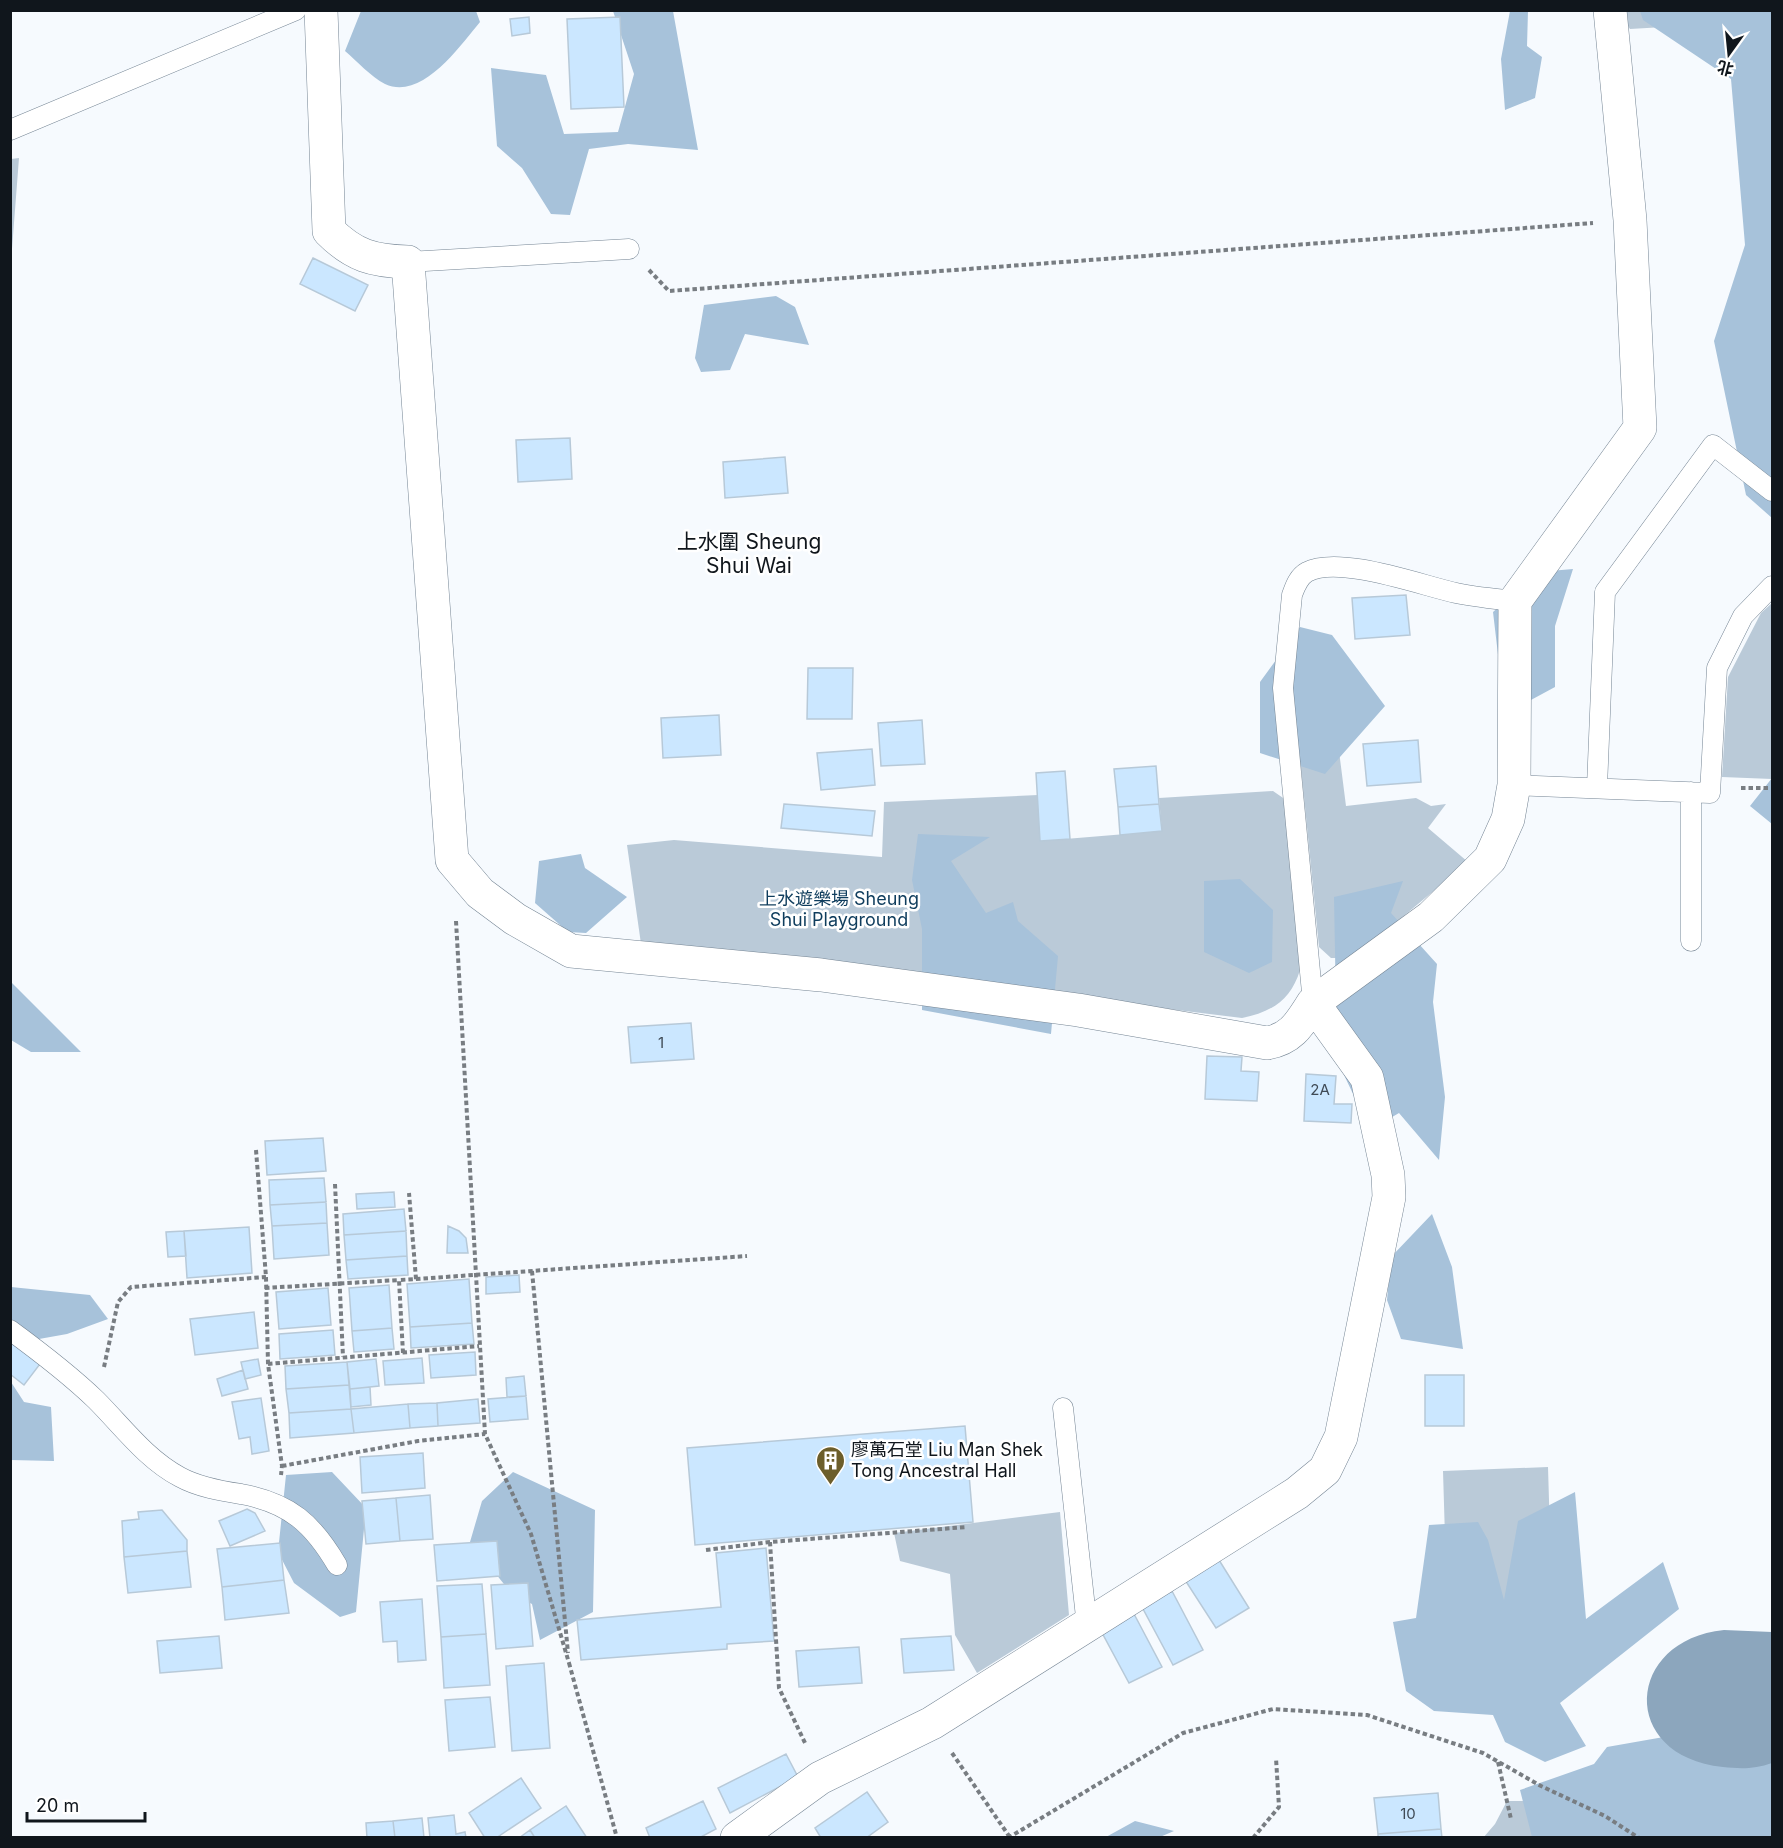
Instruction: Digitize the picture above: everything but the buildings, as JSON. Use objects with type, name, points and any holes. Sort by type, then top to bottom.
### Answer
[{"type":"street","points":[[321,10],[329,231],[346,248],[378,261],[408,262],[452,860],[480,893],[515,919],[571,951],[833,976],[1078,1010],[1267,1043],[1280,1041],[1292,1034],[1313,1003],[1431,917],[1490,859],[1508,819],[1514,785],[1515,601],[1640,428],[1630,220],[1610,10]]},
{"type":"street","points":[[737,1838],[820,1778],[932,1723],[1297,1494],[1325,1470],[1341,1437],[1389,1197],[1388,1174],[1367,1078],[1313,1003]]},
{"type":"lane","points":[[10,130],[296,10]]},
{"type":"lane","points":[[408,262],[628,249]]},
{"type":"lane","points":[[1597,787],[1605,592],[1713,445],[1773,491]]},
{"type":"lane","points":[[1313,1003],[1283,688],[1292,595],[1297,582],[1305,573],[1323,567],[1353,568],[1458,593],[1515,601]]},
{"type":"lane","points":[[1514,785],[1710,793],[1717,668],[1743,616],[1773,586]]},
{"type":"lane","points":[[1691,792],[1692,941]]},
{"type":"lane","points":[[10,1330],[60,1366],[158,1463],[180,1478],[276,1504],[299,1516],[320,1537],[336,1565]]},
{"type":"lane","points":[[1063,1408],[1087,1626]]},
{"type":"path","points":[[669,291],[1630,220]]},
{"type":"path","points":[[456,920],[485,1434],[531,1534],[617,1838]]},
{"type":"path","points":[[256,1150],[266,1277],[268,1364],[282,1466],[276,1504]]},
{"type":"path","points":[[335,1184],[338,1282],[344,1357]]},
{"type":"path","points":[[409,1193],[416,1279]]},
{"type":"path","points":[[265,1288],[747,1256]]},
{"type":"path","points":[[532,1271],[569,1663]]},
{"type":"path","points":[[95,1400],[118,1302],[131,1287],[266,1277]]},
{"type":"path","points":[[399,1280],[403,1353]]},
{"type":"path","points":[[268,1364],[479,1346]]},
{"type":"path","points":[[282,1466],[418,1441],[485,1434]]},
{"type":"path","points":[[706,1550],[770,1542],[967,1527]]},
{"type":"path","points":[[770,1542],[779,1688],[820,1778]]},
{"type":"path","points":[[932,1723],[1008,1837],[1183,1733],[1273,1709],[1367,1715],[1483,1753],[1605,1816],[1639,1838]]},
{"type":"path","points":[[1253,1838],[1279,1807],[1276,1758]]},
{"type":"path","points":[[1498,1761],[1511,1819]]},
{"type":"green space","points":[[1618,11],[1757,11],[1749,22],[1630,29]]},
{"type":"green space","points":[[19,158],[11,262],[11,159]]},
{"type":"green space","points":[[1772,603],[1772,779],[1722,777],[1728,677],[1761,613]]},
{"type":"green space","points":[[1339,751],[1346,806],[1416,798],[1431,806],[1446,804],[1428,828],[1468,862],[1393,925],[1337,958],[1331,958],[1319,947],[1300,757]]},
{"type":"green space","name":"上水遊樂場 Sheung Shui Playground","points":[[1273,791],[1286,800],[1300,970],[1286,997],[1279,1003],[1262,1012],[1242,1018],[641,944],[627,845],[674,840],[882,857],[884,802],[1038,795],[1041,841],[1162,831],[1159,798]]},
{"type":"green space","points":[[1548,1467],[1554,1666],[1449,1669],[1443,1471]]},
{"type":"green space","points":[[1060,1512],[1069,1615],[977,1673],[955,1635],[950,1574],[900,1561],[894,1533]]},
{"type":"green space","points":[[1507,1801],[1529,1801],[1576,1838],[1483,1838],[1495,1824]]},
{"type":"shaded area","points":[[361,11],[476,11],[480,22],[439,68],[413,85],[399,87],[380,81],[345,51]]},
{"type":"shaded area","points":[[613,11],[673,11],[698,150],[628,144],[589,149],[570,215],[551,214],[522,168],[497,146],[491,68],[546,75],[564,134],[618,132],[634,74]]},
{"type":"shaded area","points":[[1510,11],[1528,11],[1527,46],[1542,57],[1535,98],[1505,110],[1501,59]]},
{"type":"shaded area","points":[[1640,11],[1772,11],[1772,518],[1746,495],[1714,341],[1745,245],[1731,79],[1643,20]]},
{"type":"shaded area","points":[[776,296],[795,307],[809,345],[745,334],[730,370],[701,372],[695,358],[704,305]]},
{"type":"shaded area","points":[[1573,569],[1555,626],[1555,687],[1505,714],[1493,612],[1538,572]]},
{"type":"shaded area","points":[[1300,627],[1332,635],[1385,706],[1325,774],[1260,753],[1260,682]]},
{"type":"shaded area","points":[[1772,778],[1772,824],[1750,806]]},
{"type":"shaded area","points":[[918,834],[990,837],[951,861],[986,913],[1013,902],[1018,921],[1058,956],[1051,1034],[922,1010],[922,929],[912,880]]},
{"type":"shaded area","points":[[581,854],[585,868],[627,897],[586,933],[568,932],[535,903],[539,861]]},
{"type":"shaded area","points":[[1240,879],[1273,910],[1272,962],[1249,973],[1204,952],[1204,881]]},
{"type":"shaded area","points":[[1403,881],[1391,913],[1437,964],[1433,1002],[1445,1097],[1439,1160],[1399,1113],[1370,1130],[1337,1060],[1334,897]]},
{"type":"shaded area","points":[[11,982],[81,1052],[31,1052],[11,1040]]},
{"type":"shaded area","points":[[1432,1214],[1452,1267],[1463,1349],[1401,1339],[1387,1300],[1391,1257]]},
{"type":"shaded area","points":[[11,1287],[90,1295],[108,1319],[67,1334],[11,1344]]},
{"type":"shaded area","points":[[11,1382],[24,1402],[51,1407],[54,1461],[11,1460]]},
{"type":"shaded area","points":[[332,1472],[366,1508],[356,1612],[340,1617],[294,1583],[278,1552],[286,1475]]},
{"type":"shaded area","points":[[513,1472],[595,1510],[593,1612],[540,1640],[532,1604],[512,1594],[470,1542],[482,1501]]},
{"type":"shaded area","points":[[1575,1492],[1586,1619],[1663,1562],[1679,1609],[1560,1703],[1586,1746],[1545,1762],[1505,1742],[1493,1715],[1434,1711],[1406,1691],[1393,1622],[1416,1618],[1429,1525],[1478,1522],[1488,1540],[1504,1600],[1518,1521]]},
{"type":"shaded area","points":[[1724,1630],[1772,1632],[1772,1763],[1736,1768],[1689,1758],[1665,1742],[1651,1721],[1647,1698],[1652,1675],[1667,1654],[1691,1638]]},
{"type":"shaded area","points":[[1749,1722],[1772,1735],[1772,1837],[1532,1837],[1520,1790],[1594,1764],[1607,1747]]},
{"type":"shaded area","points":[[1135,1821],[1174,1831],[1160,1837],[1106,1837]]},
{"type":"place","name":"廖萬石堂 Liu Man Shek Tong Ancestral Hall","points":[[830,1486]]},
{"type":"district","name":"上水圍 Sheung Shui Wai","points":[[749,554]]}]
